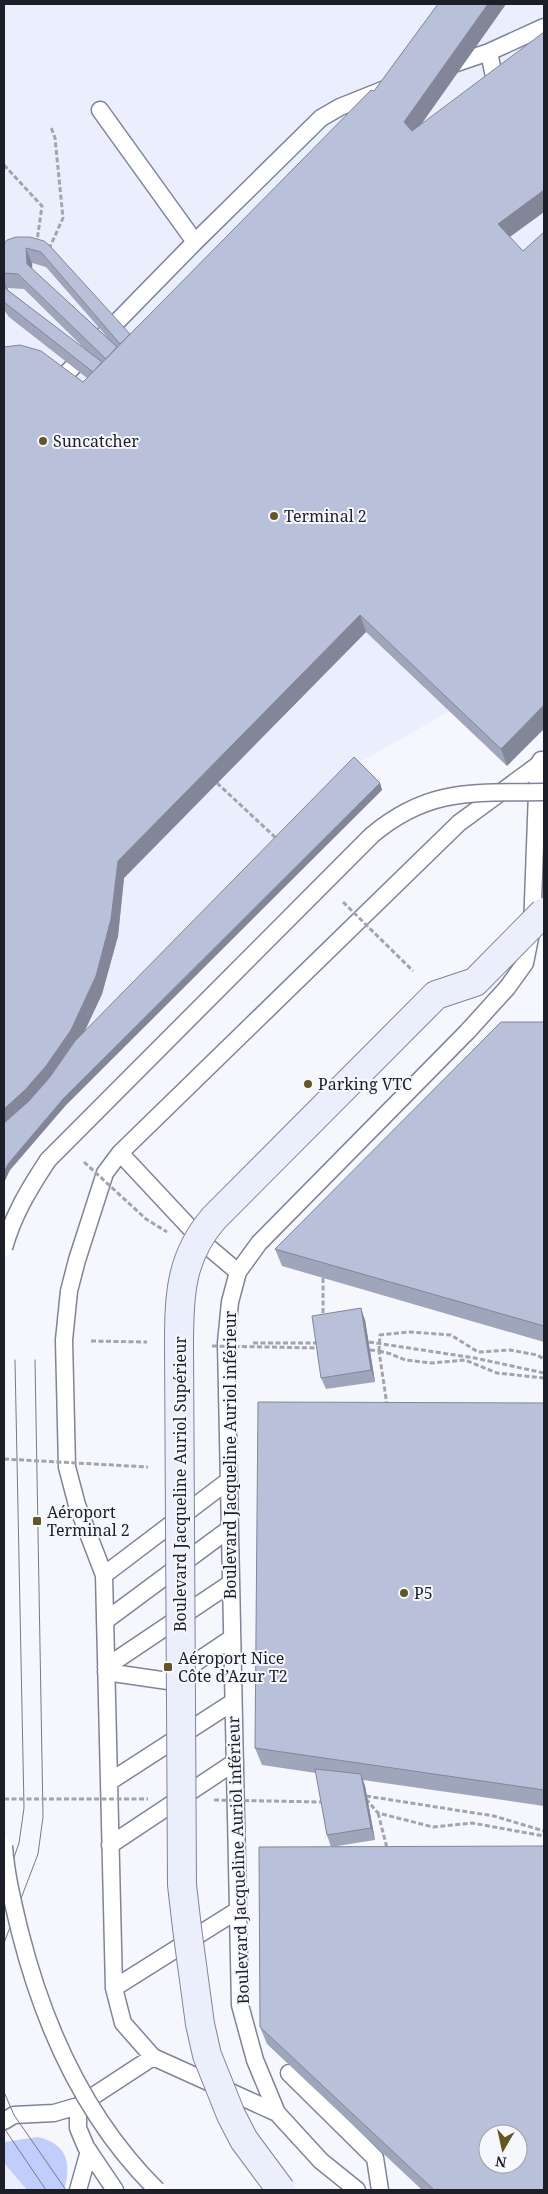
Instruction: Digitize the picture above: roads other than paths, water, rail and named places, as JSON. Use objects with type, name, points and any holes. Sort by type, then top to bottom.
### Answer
[{"type":"main road","name":"Boulevard Jacqueline Auriol Supérieur","points":[[281,2190],[244,2140],[231,2115],[207,2055],[200,2024],[182,1885],[182,1467],[179,1346],[181,1289],[184,1272],[194,1246],[214,1218],[436,995],[474,982],[544,912]]},
{"type":"lane","points":[[433,72],[489,52],[544,27]]},
{"type":"lane","points":[[489,52],[500,110]]},
{"type":"lane","points":[[60,380],[195,242],[321,118],[360,98],[396,85]]},
{"type":"lane","points":[[100,110],[195,242]]},
{"type":"lane","points":[[277,2113],[153,2057],[123,2023],[114,1988],[104,1575],[77,1504],[67,1467],[64,1340],[76,1260],[105,1172],[120,1154],[459,823],[541,761]]},
{"type":"lane","name":"Boulevard Jacqueline Auriol inférieur","points":[[357,2190],[322,2161],[277,2113],[255,2060],[240,2005],[226,1343],[230,1302],[238,1272],[259,1244],[467,1032],[507,988],[525,963],[532,928],[541,761]]},
{"type":"lane","points":[[4,1248],[20,1203],[48,1160],[337,869],[389,821],[423,803],[448,796],[474,793],[544,792]]},
{"type":"lane","points":[[120,1154],[206,1245],[238,1272]]},
{"type":"lane","points":[[104,1575],[228,1481]]},
{"type":"lane","points":[[106,1622],[229,1529]]},
{"type":"lane","points":[[106,1670],[231,1583]]},
{"type":"lane","points":[[106,1670],[168,1681],[232,1638]]},
{"type":"lane","points":[[109,1782],[234,1702]]},
{"type":"lane","points":[[110,1845],[235,1762]]},
{"type":"lane","points":[[4,1846],[13,1902],[36,1988],[66,2064],[102,2123],[127,2157],[157,2190]]},
{"type":"lane","points":[[114,1988],[238,1910]]},
{"type":"lane","points":[[7,2117],[54,2114],[78,2106],[153,2057]]},
{"type":"lane","points":[[289,2073],[375,2158],[380,2190]]},
{"type":"lane","points":[[78,2106],[78,2128],[89,2151],[115,2190]]},
{"type":"lane","points":[[78,2190],[89,2151]]},
{"type":"tram line","points":[[4,1886],[19,1843],[24,1808],[15,1360]]},
{"type":"tram line","points":[[4,1943],[38,1854],[43,1817],[35,1360]]},
{"type":"tram line","points":[[4,2092],[14,2115],[66,2190]]},
{"type":"tram line","points":[[4,2128],[46,2190]]},
{"type":"place","name":"Suncatcher","points":[[43,441]]},
{"type":"place","name":"Terminal 2","points":[[274,516]]},
{"type":"place","name":"Parking VTC","points":[[308,1084]]},
{"type":"place","name":"Aéroport Terminal 2","points":[[37,1521]]},
{"type":"place","name":"P5","points":[[404,1593]]},
{"type":"place","name":"Aéroport Nice Côte d’Azur T2","points":[[168,1667]]}]
